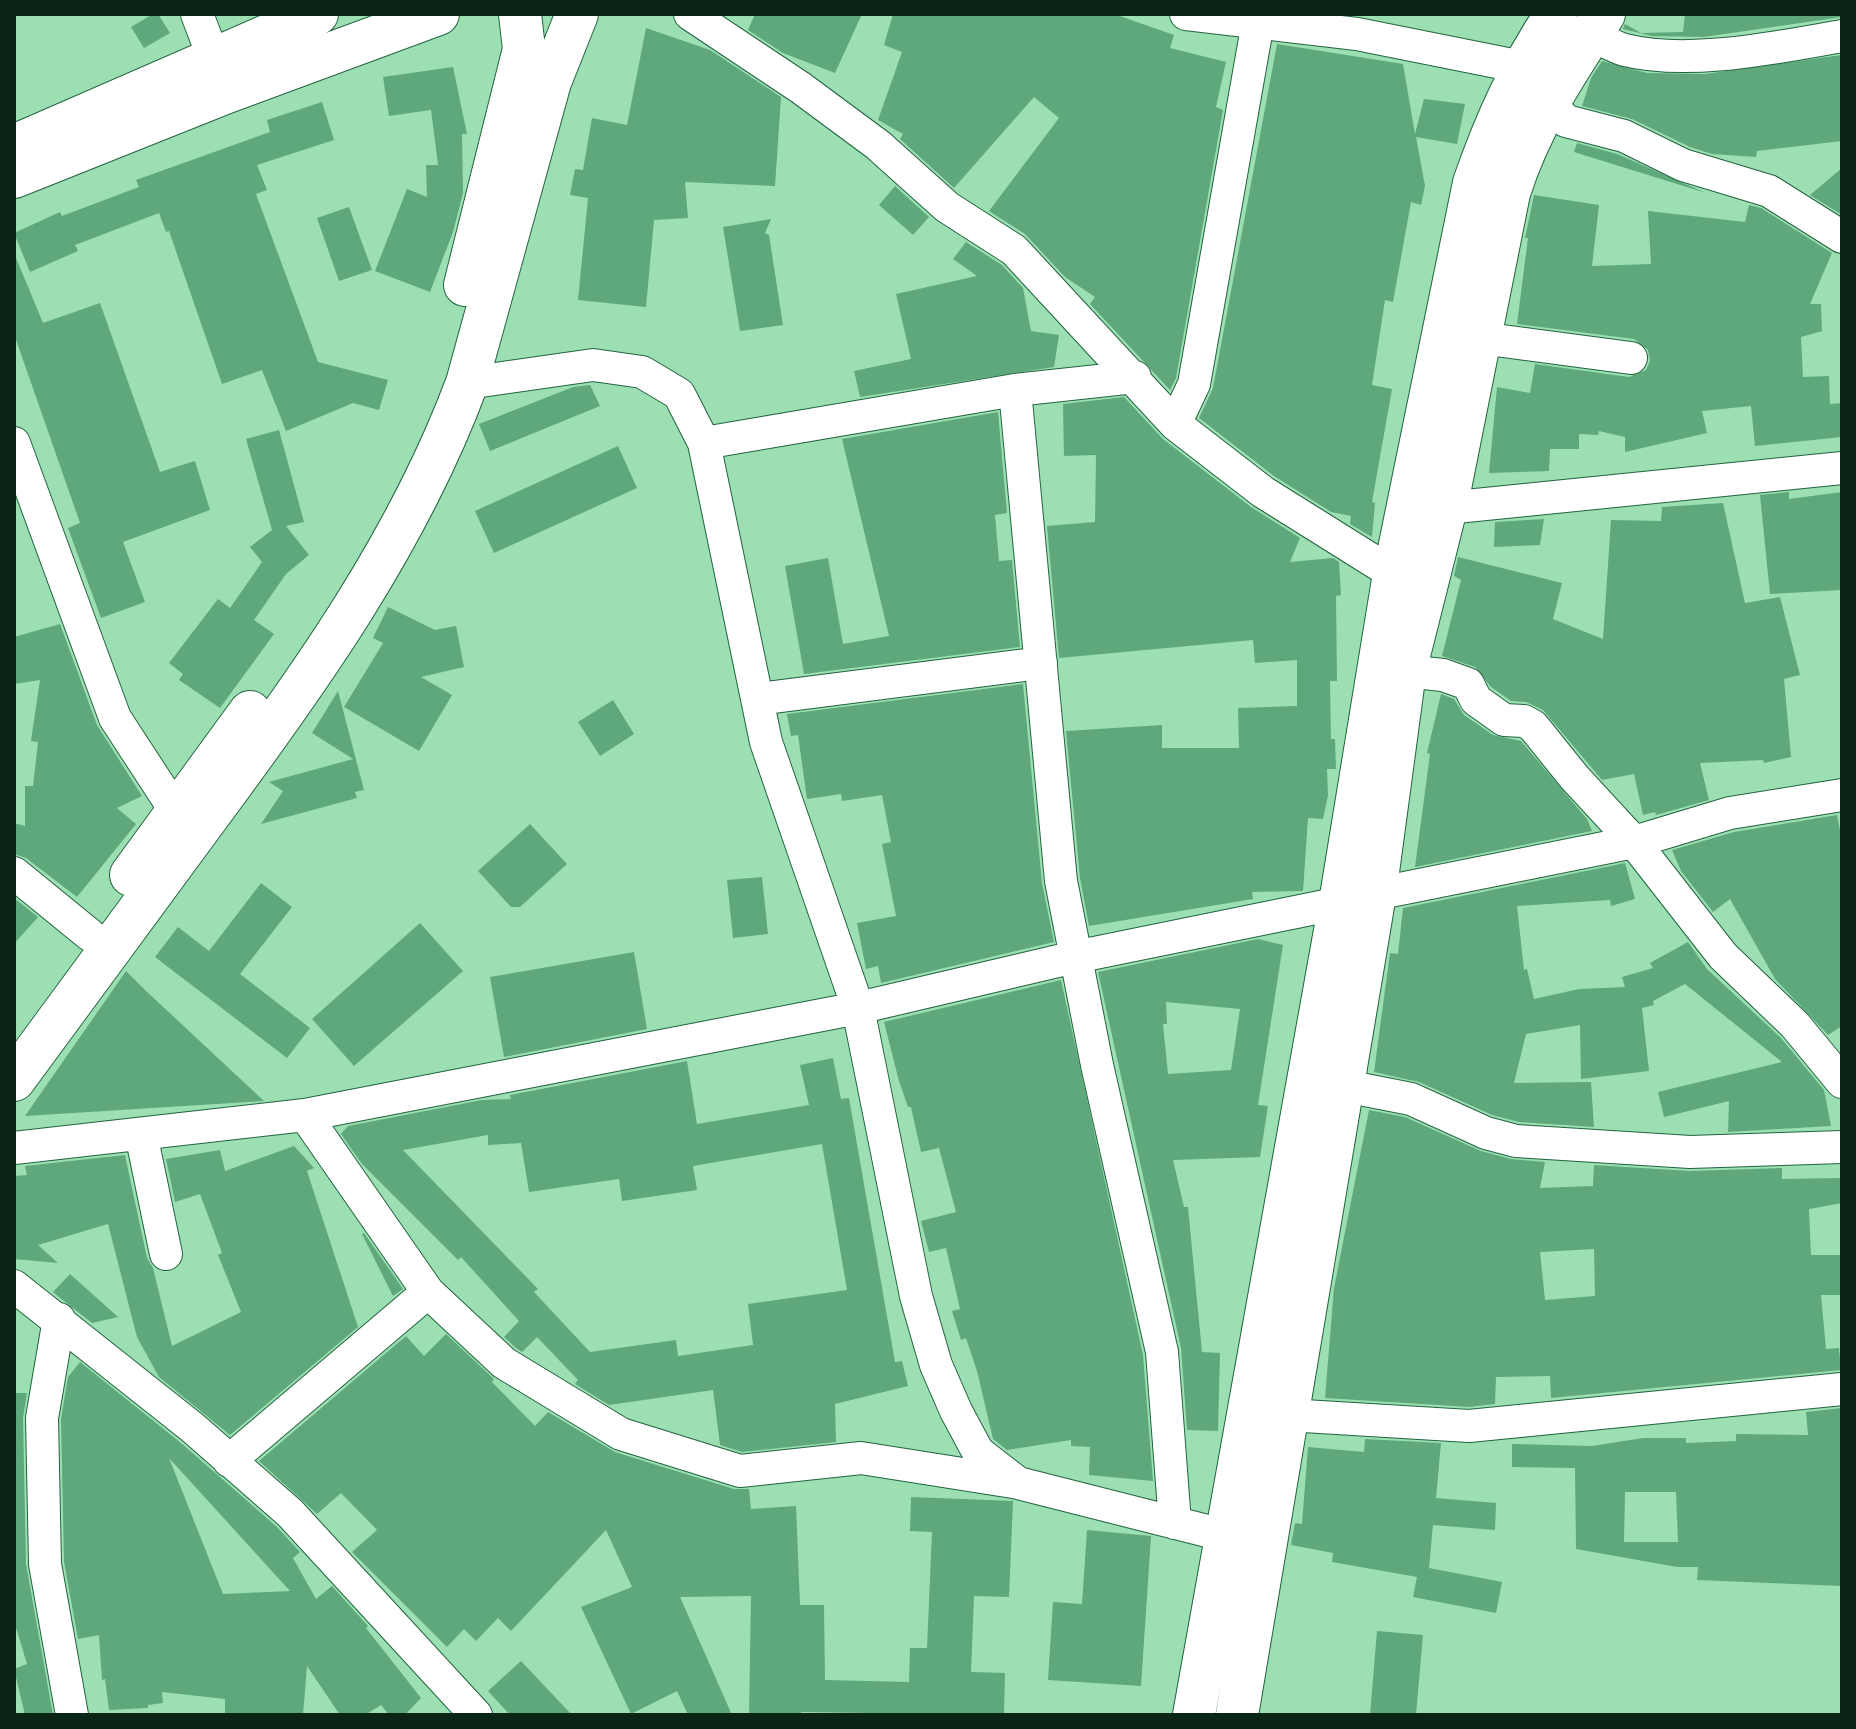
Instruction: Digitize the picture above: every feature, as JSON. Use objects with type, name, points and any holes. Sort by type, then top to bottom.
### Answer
[{"type":"main road","points":[[14,146],[317,14]]},
{"type":"main road","points":[[14,177],[438,14]]},
{"type":"main road","points":[[14,1044],[175,810],[262,695],[355,562],[434,403],[524,49],[520,14]]},
{"type":"main road","points":[[14,1080],[301,690],[378,571],[450,430],[467,383],[550,82],[577,14]]},
{"type":"main road","points":[[1237,1715],[1340,1085],[1357,898],[1394,574],[1474,183],[1495,125],[1522,67],[1584,21]]},
{"type":"main road","points":[[1194,1715],[1223,1535],[1405,671],[1446,508],[1509,193],[1524,146],[1584,21]]},
{"type":"street","points":[[197,14],[214,59]]},
{"type":"street","points":[[690,14],[801,88],[878,145],[947,207],[1014,250],[1053,296],[1135,377],[1175,424],[1263,492],[1394,574]]},
{"type":"street","points":[[1186,14],[1258,22],[1354,24],[1522,67]]},
{"type":"street","points":[[1584,21],[1624,50],[1674,55],[1772,48],[1842,36]]},
{"type":"street","points":[[1175,424],[1194,384],[1258,22]]},
{"type":"street","points":[[1547,100],[1566,121],[1624,136],[1683,165],[1769,191],[1842,237]]},
{"type":"street","points":[[1480,338],[1631,358]]},
{"type":"street","points":[[467,383],[593,365],[642,372],[679,394],[704,443],[766,742],[858,1008],[916,1296],[936,1365],[978,1452],[1018,1483]]},
{"type":"street","points":[[704,443],[1015,390],[1135,377]]},
{"type":"street","points":[[1015,390],[1061,881],[1162,1352],[1175,1523]]},
{"type":"street","points":[[14,443],[115,718],[175,810]]},
{"type":"street","points":[[1446,508],[1842,468]]},
{"type":"street","points":[[758,699],[1041,663]]},
{"type":"street","points":[[1405,671],[1443,675],[1468,684],[1476,700],[1504,720],[1524,721],[1533,726],[1574,777],[1634,842],[1723,956],[1795,1025],[1842,1082]]},
{"type":"street","points":[[14,1148],[305,1115],[858,1008],[1075,957],[1634,842],[1730,813],[1842,796]]},
{"type":"street","points":[[14,873],[90,935]]},
{"type":"street","points":[[1340,1085],[1411,1099],[1486,1133],[1516,1141],[1690,1152],[1842,1147]]},
{"type":"street","points":[[305,1115],[428,1292],[504,1363],[621,1434],[740,1471],[861,1458],[1018,1483],[1223,1535]]},
{"type":"street","points":[[141,1134],[166,1254]]},
{"type":"street","points":[[14,1286],[59,1319],[290,1513],[476,1715]]},
{"type":"street","points":[[229,1461],[428,1292]]},
{"type":"street","points":[[59,1319],[42,1418],[45,1564],[72,1715]]},
{"type":"street","points":[[1287,1415],[1469,1426],[1842,1389]]},
{"type":"building","points":[[158,14],[170,33],[144,48],[131,27]]},
{"type":"building","points":[[755,14],[862,14],[835,73],[783,53],[748,30]]},
{"type":"building","points":[[893,14],[1114,14],[1174,35],[1170,48],[1226,62],[1216,107],[1223,110],[1176,378],[1170,390],[1090,304],[1095,297],[1065,277],[1025,234],[989,211],[1059,118],[1034,97],[954,188],[900,139],[903,134],[878,120],[902,52],[884,45]]},
{"type":"building","points":[[1685,14],[1842,14],[1842,17],[1704,37],[1652,36],[1623,29],[1625,24],[1641,33],[1683,32]]},
{"type":"building","points":[[646,28],[710,50],[781,97],[775,186],[685,182],[688,218],[654,220],[646,307],[578,300],[588,198],[570,195],[575,169],[583,170],[592,118],[627,125]]},
{"type":"building","points":[[1277,44],[1403,64],[1415,134],[1424,99],[1465,104],[1457,144],[1416,137],[1425,186],[1421,205],[1411,202],[1393,302],[1385,300],[1372,385],[1392,389],[1372,502],[1375,503],[1372,537],[1350,524],[1351,516],[1331,512],[1274,476],[1199,418],[1213,388]]},
{"type":"building","points":[[1842,55],[1842,141],[1757,151],[1756,157],[1712,154],[1690,147],[1632,119],[1582,106],[1591,78],[1602,61],[1647,73],[1705,74]]},
{"type":"building","points":[[453,67],[467,134],[462,134],[463,193],[453,232],[430,292],[375,271],[407,189],[427,197],[426,165],[438,165],[431,110],[389,116],[383,77]]},
{"type":"building","points":[[322,102],[334,140],[257,165],[267,190],[256,194],[318,362],[388,380],[379,410],[353,403],[286,431],[262,370],[222,384],[169,231],[166,232],[159,213],[75,245],[78,251],[30,272],[14,233],[60,212],[62,216],[139,187],[136,180],[270,132],[267,120]]},
{"type":"building","points":[[1577,143],[1617,154],[1706,193],[1574,152]]},
{"type":"building","points":[[1842,168],[1842,215],[1810,195]]},
{"type":"building","points":[[895,186],[929,217],[913,235],[879,205]]},
{"type":"building","points":[[1534,195],[1599,205],[1592,266],[1651,264],[1648,211],[1745,222],[1749,205],[1761,208],[1832,253],[1810,304],[1821,304],[1822,331],[1801,337],[1803,377],[1829,376],[1830,404],[1842,403],[1842,437],[1755,446],[1751,406],[1702,411],[1707,433],[1625,452],[1625,437],[1599,431],[1598,435],[1579,434],[1579,449],[1550,449],[1549,471],[1489,473],[1497,387],[1530,393],[1535,364],[1629,377],[1646,370],[1650,361],[1648,350],[1634,339],[1517,324],[1528,238],[1525,238]]},
{"type":"building","points":[[349,207],[372,270],[339,281],[317,218]]},
{"type":"building","points":[[771,219],[765,233],[769,235],[783,325],[740,331],[723,227]]},
{"type":"building","points":[[966,242],[1002,265],[1023,288],[1031,331],[1059,335],[1054,367],[860,397],[854,371],[911,359],[896,294],[977,276],[953,259]]},
{"type":"building","points":[[14,253],[43,323],[100,303],[160,472],[195,461],[210,510],[123,542],[145,602],[101,618],[68,528],[80,523],[14,334]]},
{"type":"building","points":[[590,385],[600,406],[490,451],[479,424],[573,387]]},
{"type":"building","points":[[1124,397],[1163,439],[1251,507],[1300,538],[1290,562],[1333,558],[1339,562],[1341,595],[1336,596],[1337,681],[1330,681],[1331,739],[1335,739],[1336,769],[1327,769],[1328,795],[1323,819],[1308,818],[1303,891],[1252,892],[1253,899],[1089,926],[1080,878],[1066,731],[1162,725],[1162,748],[1239,748],[1238,708],[1297,706],[1297,660],[1255,663],[1253,640],[1059,658],[1047,526],[1095,522],[1096,455],[1064,456],[1063,404]]},
{"type":"building","points":[[998,412],[1007,513],[995,515],[999,561],[1012,560],[1020,647],[804,674],[785,566],[828,558],[843,644],[889,636],[842,439]]},
{"type":"building","points":[[279,430],[304,522],[286,526],[309,555],[286,574],[254,620],[274,634],[220,708],[179,680],[183,674],[169,663],[218,599],[230,608],[262,562],[250,547],[272,530],[246,439]]},
{"type":"building","points":[[618,446],[637,488],[494,553],[475,511]]},
{"type":"building","points":[[1789,492],[1789,499],[1842,492],[1842,590],[1770,594],[1760,495]]},
{"type":"building","points":[[1723,503],[1745,603],[1780,597],[1800,675],[1784,679],[1791,757],[1764,763],[1763,760],[1700,763],[1709,800],[1656,815],[1655,812],[1643,815],[1634,774],[1602,780],[1543,710],[1526,702],[1511,701],[1491,687],[1475,667],[1442,656],[1461,580],[1454,576],[1458,557],[1562,583],[1553,619],[1603,639],[1611,520],[1661,521],[1662,507]]},
{"type":"building","points":[[1544,519],[1540,545],[1494,547],[1495,522]]},
{"type":"building","points":[[388,607],[435,630],[456,626],[464,667],[421,677],[452,695],[419,751],[344,707],[383,643],[373,638]]},
{"type":"building","points":[[60,624],[97,725],[142,796],[117,808],[136,824],[77,897],[26,858],[14,854],[14,823],[25,826],[25,786],[33,786],[38,742],[31,741],[40,680],[14,684],[14,637]]},
{"type":"building","points":[[1023,684],[1042,883],[1054,942],[881,983],[878,966],[866,969],[857,923],[896,916],[882,844],[891,842],[882,795],[842,801],[841,794],[807,799],[798,735],[791,736],[787,714]]},
{"type":"building","points":[[338,691],[364,790],[355,792],[357,798],[261,824],[283,791],[269,782],[353,759],[312,733]]},
{"type":"building","points":[[1441,694],[1454,699],[1464,715],[1493,735],[1521,741],[1587,819],[1592,831],[1415,867],[1430,754],[1427,753]]},
{"type":"building","points":[[613,700],[634,734],[600,756],[578,722]]},
{"type":"building","points":[[1837,815],[1842,840],[1842,1026],[1828,1035],[1775,979],[1730,899],[1713,912],[1681,871],[1672,850],[1734,832]]},
{"type":"building","points":[[530,824],[567,864],[520,907],[511,907],[478,871]]},
{"type":"building","points":[[1625,863],[1635,899],[1611,906],[1610,900],[1517,906],[1524,970],[1527,969],[1534,999],[1579,989],[1625,987],[1622,977],[1653,968],[1650,963],[1688,942],[1707,969],[1781,1038],[1824,1090],[1831,1126],[1728,1132],[1729,1101],[1664,1117],[1658,1092],[1782,1062],[1685,984],[1653,1001],[1654,1005],[1642,1008],[1649,1071],[1581,1079],[1580,1025],[1526,1034],[1514,1083],[1591,1082],[1594,1127],[1519,1122],[1492,1115],[1419,1082],[1374,1072],[1390,953],[1398,954],[1403,908]]},
{"type":"building","points":[[762,877],[768,934],[733,938],[727,880]]},
{"type":"building","points":[[261,883],[292,907],[240,974],[310,1028],[287,1058],[155,957],[178,927],[209,951]]},
{"type":"building","points":[[14,898],[38,917],[14,944]]},
{"type":"building","points":[[420,923],[463,971],[354,1066],[312,1019]]},
{"type":"building","points":[[1258,939],[1283,945],[1258,1105],[1268,1106],[1260,1157],[1173,1160],[1184,1207],[1188,1207],[1202,1352],[1220,1353],[1218,1431],[1187,1430],[1181,1348],[1098,972]],"holes":[[[1166,1002],[1240,1009],[1231,1070],[1168,1074],[1163,1024],[1167,1024]]]},
{"type":"building","points":[[634,952],[647,1029],[504,1057],[490,977]]},
{"type":"building","points":[[126,971],[145,990],[264,1101],[25,1116]]},
{"type":"building","points":[[1061,980],[1143,1355],[1153,1481],[1089,1475],[1090,1447],[1071,1446],[1071,1440],[1007,1450],[993,1439],[977,1371],[966,1338],[961,1340],[952,1311],[960,1309],[946,1248],[929,1252],[921,1221],[956,1212],[939,1148],[921,1152],[911,1107],[908,1107],[899,1081],[884,1022]]},
{"type":"building","points":[[833,1058],[841,1099],[849,1098],[895,1362],[902,1361],[908,1386],[835,1404],[836,1442],[742,1452],[720,1445],[713,1390],[609,1405],[575,1384],[578,1380],[537,1337],[522,1352],[504,1337],[519,1321],[461,1257],[458,1260],[362,1164],[341,1134],[348,1126],[482,1100],[511,1099],[510,1095],[687,1061],[697,1124],[809,1105],[800,1065]],"holes":[[[488,1135],[488,1145],[521,1143],[529,1192],[619,1179],[622,1201],[697,1190],[693,1166],[822,1144],[847,1290],[748,1304],[753,1345],[678,1356],[676,1340],[590,1352],[534,1292],[538,1289],[403,1150]]]},
{"type":"building","points":[[1369,1110],[1405,1117],[1481,1151],[1511,1159],[1545,1162],[1540,1188],[1593,1186],[1594,1165],[1690,1171],[1782,1168],[1782,1179],[1842,1178],[1842,1203],[1809,1209],[1811,1255],[1842,1255],[1842,1295],[1821,1295],[1826,1349],[1839,1348],[1841,1370],[1551,1398],[1550,1376],[1496,1377],[1495,1404],[1469,1407],[1325,1398],[1334,1288]],"holes":[[[1594,1249],[1595,1296],[1545,1300],[1540,1252]]]},
{"type":"building","points":[[294,1146],[314,1168],[307,1171],[358,1327],[230,1435],[159,1377],[137,1337],[108,1224],[38,1245],[58,1263],[14,1259],[14,1176],[27,1175],[25,1166],[125,1155],[147,1258],[153,1268],[172,1346],[241,1312],[218,1255],[222,1253],[200,1194],[175,1202],[166,1159],[220,1150],[225,1171]]},
{"type":"building","points":[[362,1234],[403,1289],[393,1296]]},
{"type":"building","points":[[70,1274],[118,1317],[92,1323],[53,1292]]},
{"type":"building","points":[[446,1334],[494,1379],[492,1382],[535,1426],[548,1412],[615,1452],[734,1489],[749,1489],[751,1509],[796,1506],[800,1605],[824,1605],[825,1680],[909,1682],[910,1648],[927,1648],[932,1532],[910,1531],[911,1497],[1013,1501],[1009,1597],[974,1596],[971,1672],[1005,1673],[1004,1715],[801,1712],[802,1715],[749,1715],[751,1596],[680,1597],[732,1715],[688,1715],[677,1691],[631,1714],[581,1607],[632,1587],[606,1530],[511,1631],[498,1618],[476,1641],[464,1629],[447,1647],[352,1552],[377,1530],[341,1493],[317,1514],[259,1461],[406,1336],[424,1356]]},
{"type":"building","points":[[80,1362],[181,1443],[277,1527],[300,1552],[293,1558],[316,1599],[332,1586],[368,1626],[366,1628],[421,1698],[405,1715],[389,1715],[381,1705],[365,1715],[340,1715],[307,1666],[303,1715],[225,1713],[225,1699],[162,1692],[163,1703],[148,1705],[148,1708],[109,1710],[105,1679],[102,1680],[99,1635],[78,1639],[64,1562],[61,1419],[68,1377]],"holes":[[[169,1458],[290,1591],[223,1594]]]},
{"type":"building","points":[[14,1393],[27,1393],[23,1418],[26,1564],[53,1715],[25,1715],[14,1669],[27,1664],[14,1621]]},
{"type":"building","points":[[1842,1408],[1842,1586],[1697,1580],[1698,1567],[1677,1567],[1576,1549],[1575,1468],[1512,1467],[1512,1444],[1592,1446],[1643,1438],[1686,1438],[1686,1443],[1736,1441],[1736,1434],[1808,1435],[1806,1412]],"holes":[[[1625,1492],[1676,1492],[1678,1542],[1624,1542]]]},
{"type":"building","points":[[1365,1439],[1441,1443],[1436,1498],[1496,1503],[1495,1530],[1433,1525],[1429,1568],[1502,1582],[1496,1613],[1413,1597],[1417,1577],[1332,1562],[1333,1553],[1291,1545],[1295,1523],[1302,1524],[1308,1447],[1364,1452]]},
{"type":"building","points":[[1087,1530],[1151,1536],[1141,1686],[1048,1680],[1053,1602],[1082,1604]]},
{"type":"building","points":[[1377,1631],[1423,1635],[1416,1715],[1370,1715]]},
{"type":"building","points":[[521,1661],[572,1715],[510,1715],[488,1691]]}]
